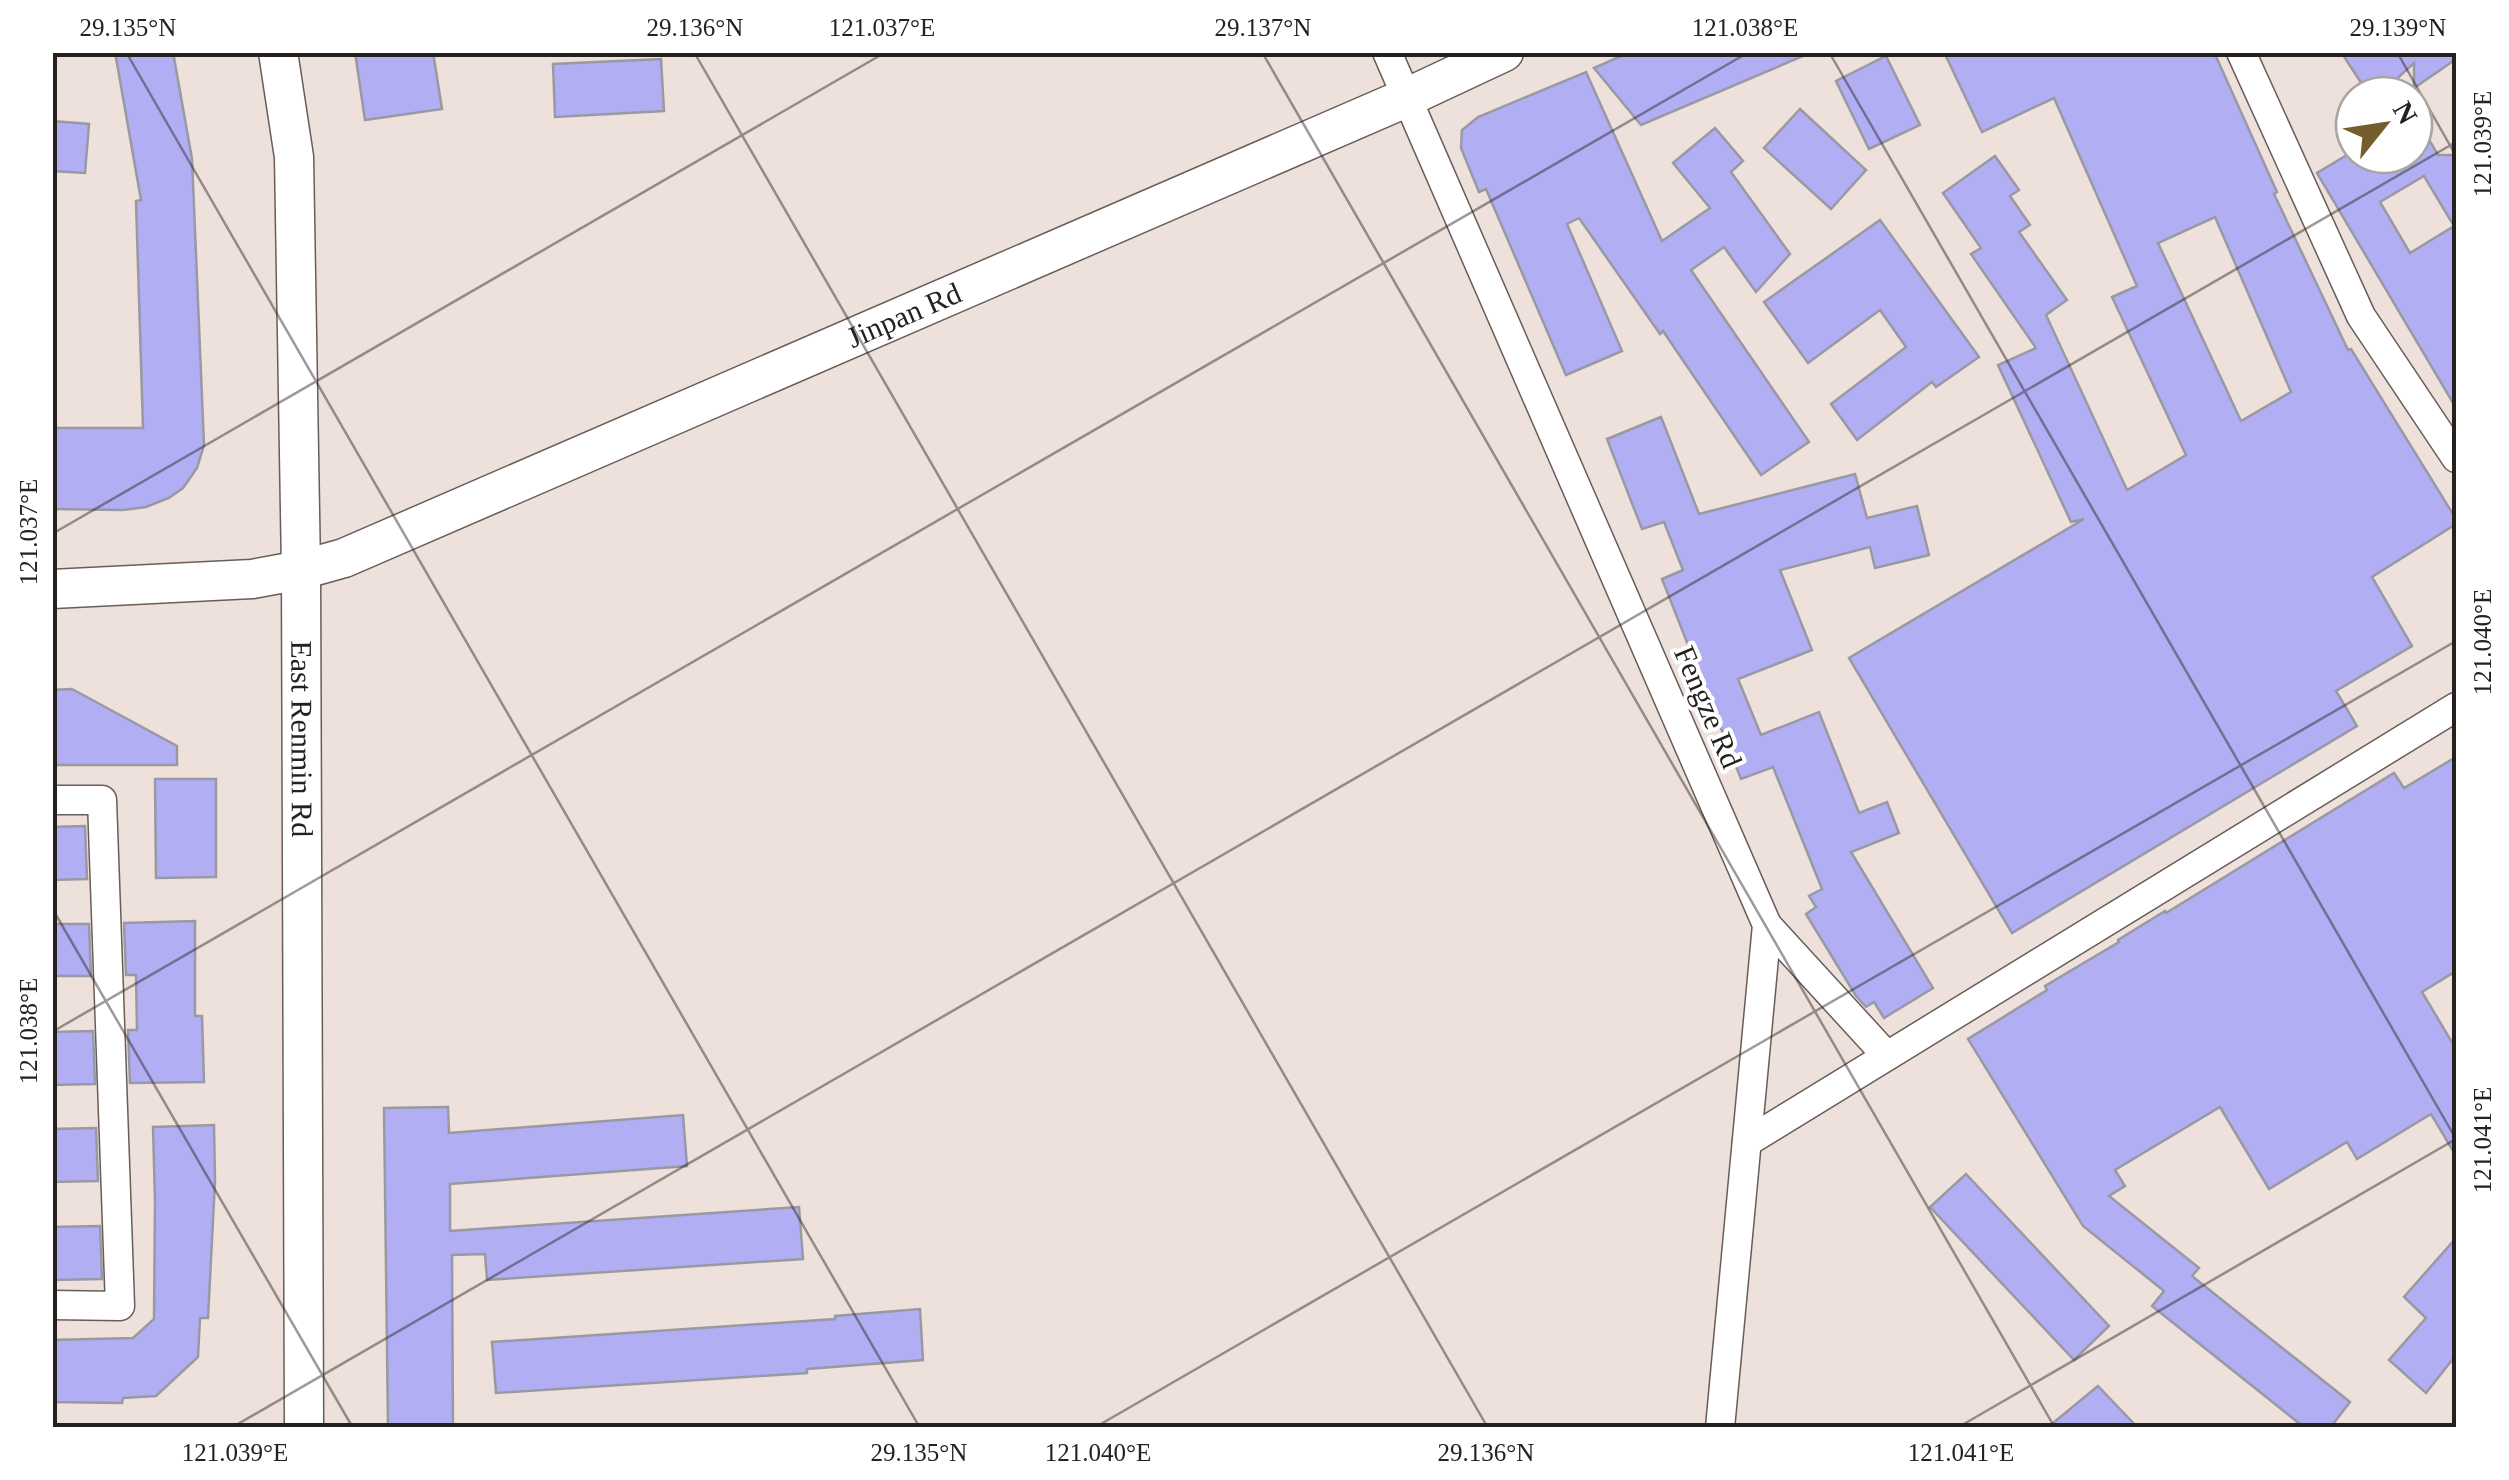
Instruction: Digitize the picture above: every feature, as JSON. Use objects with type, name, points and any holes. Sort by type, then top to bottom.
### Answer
[{"type":"main road","name":"East Renmin Rd","points":[[278,52],[294,157],[301,570],[304,1428]]},
{"type":"main road","name":"Jinpan Rd","points":[[52,589],[252,579],[344,558],[1504,52]]},
{"type":"street","name":"Fengze Rd","points":[[1387,52],[1767,926],[1720,1428]]},
{"type":"street","points":[[2241,52],[2360,316],[2456,458]]},
{"type":"street","points":[[1746,1142],[2456,707]]},
{"type":"street","points":[[52,800],[102,800],[120,1306],[52,1306]]},
{"type":"street","points":[[1767,926],[1888,1056]]},
{"type":"building","points":[[115,52],[173,52],[192,159],[204,445],[197,468],[183,488],[169,498],[123,510],[52,509],[52,428],[143,428],[136,201],[141,200]]},
{"type":"building","points":[[355,52],[433,52],[442,109],[365,120]]},
{"type":"building","points":[[1630,52],[1810,53],[1641,125],[1594,68]]},
{"type":"building","points":[[1944,52],[2214,52],[2277,192],[2274,194],[2348,350],[2351,349],[2456,519],[2456,524],[2372,577],[2412,646],[2336,691],[2357,726],[2012,933],[1849,658],[2084,519],[2071,522],[1998,365],[2036,348],[1971,254],[1981,248],[1943,193],[1995,156],[2019,190],[2010,196],[2030,225],[2019,232],[2067,300],[2046,315],[2127,490],[2186,455],[2112,297],[2137,286],[2054,98],[1982,132]],"holes":[[[2215,217],[2291,392],[2241,421],[2158,243]]]},
{"type":"building","points":[[2341,52],[2456,52],[2456,59],[2433,75],[2414,75],[2414,63],[2401,75],[2356,75]]},
{"type":"building","points":[[1886,56],[1920,125],[1869,149],[1836,81]]},
{"type":"building","points":[[661,59],[664,111],[555,117],[553,64]]},
{"type":"building","points":[[1586,72],[1662,241],[1710,208],[1673,163],[1715,128],[1743,161],[1731,172],[1790,254],[1756,292],[1724,247],[1691,270],[1809,442],[1761,475],[1663,331],[1660,334],[1579,218],[1567,224],[1622,351],[1566,375],[1486,189],[1479,192],[1461,148],[1462,130],[1478,117]]},
{"type":"building","points":[[1800,109],[1866,170],[1831,209],[1764,148]]},
{"type":"building","points":[[52,121],[89,124],[85,173],[52,171]]},
{"type":"building","points":[[2434,148],[2438,155],[2456,152],[2456,408],[2317,173],[2334,163],[2334,175],[2434,175]],"holes":[[[2424,176],[2454,226],[2410,253],[2380,202]]]},
{"type":"building","points":[[1880,220],[1979,357],[1936,387],[1932,382],[1857,440],[1831,404],[1906,347],[1880,310],[1808,363],[1764,302]]},
{"type":"building","points":[[1661,417],[1699,514],[1855,474],[1867,518],[1917,506],[1929,555],[1875,568],[1870,547],[1780,570],[1812,650],[1738,679],[1761,735],[1819,712],[1859,813],[1887,802],[1899,833],[1851,852],[1933,988],[1884,1018],[1874,1002],[1866,1007],[1856,996],[1806,914],[1816,907],[1809,896],[1822,889],[1773,767],[1741,779],[1662,579],[1683,570],[1664,522],[1642,529],[1607,439]]},
{"type":"building","points":[[72,689],[177,746],[177,765],[52,765],[52,690]]},
{"type":"building","points":[[2456,757],[2456,971],[2422,992],[2456,1049],[2456,1156],[2431,1114],[2357,1159],[2347,1142],[2269,1189],[2220,1107],[2115,1170],[2125,1186],[2109,1196],[2199,1268],[2192,1276],[2350,1402],[2330,1428],[2305,1428],[2152,1306],[2164,1291],[2083,1226],[1968,1039],[2118,940],[2394,773],[2404,788]]},
{"type":"building","points":[[155,779],[216,779],[216,877],[156,878]]},
{"type":"building","points":[[85,826],[87,879],[52,880],[52,827]]},
{"type":"building","points":[[195,921],[195,1016],[202,1016],[204,1082],[130,1083],[128,1030],[137,1030],[136,975],[126,975],[124,923]]},
{"type":"building","points":[[52,924],[89,924],[91,976],[52,976]]},
{"type":"building","points":[[93,1031],[95,1084],[52,1085],[52,1032]]},
{"type":"building","points":[[448,1107],[449,1133],[683,1115],[687,1166],[450,1184],[450,1231],[799,1207],[803,1259],[487,1280],[485,1254],[452,1255],[453,1428],[388,1428],[384,1108]]},
{"type":"building","points":[[214,1125],[208,1318],[200,1318],[198,1357],[156,1396],[123,1398],[122,1403],[52,1402],[52,1340],[133,1338],[154,1319],[153,1127]]},
{"type":"building","points":[[96,1128],[98,1181],[52,1182],[52,1129]]},
{"type":"building","points":[[1966,1174],[2109,1326],[2074,1360],[1930,1207]]},
{"type":"building","points":[[100,1226],[102,1279],[52,1280],[52,1227]]},
{"type":"building","points":[[2456,1238],[2456,1355],[2426,1393],[2389,1360],[2426,1318],[2404,1297]]},
{"type":"building","points":[[920,1309],[923,1360],[807,1369],[807,1373],[496,1393],[492,1342],[835,1319]]},
{"type":"building","points":[[2098,1386],[2138,1428],[2047,1428]]}]
